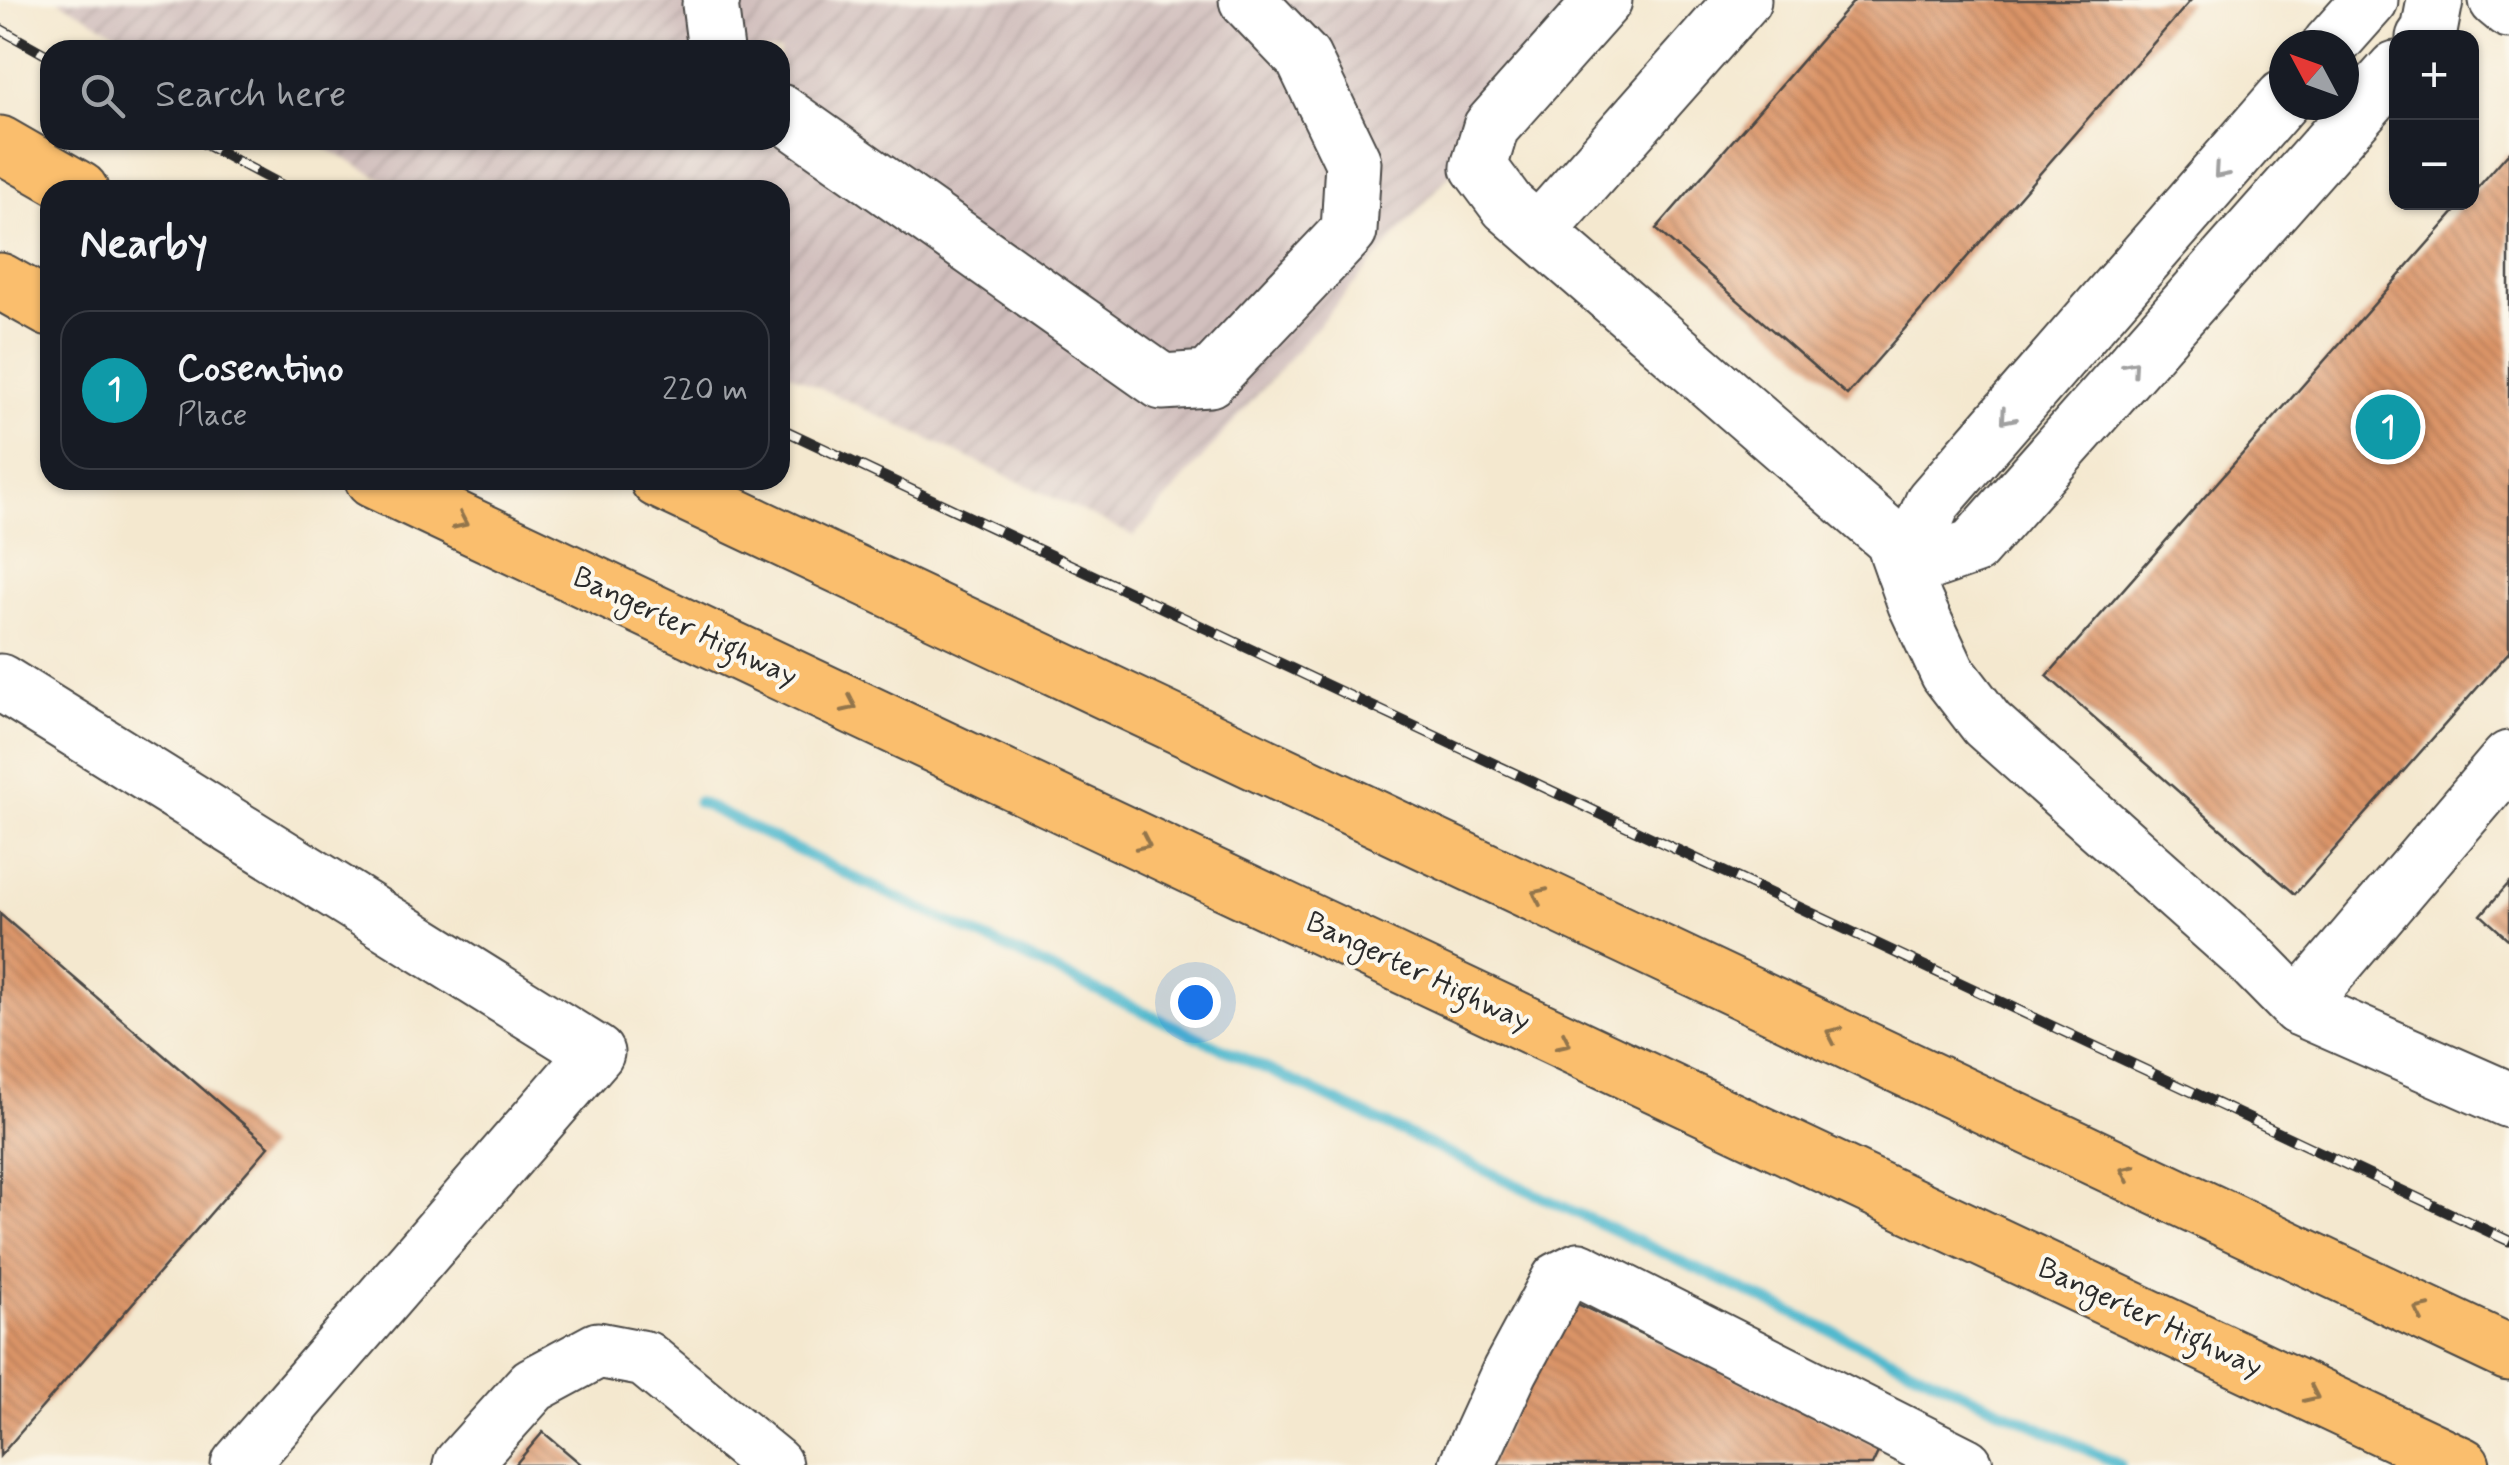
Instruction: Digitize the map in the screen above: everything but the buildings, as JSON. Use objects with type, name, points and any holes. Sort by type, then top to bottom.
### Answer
[{"type":"highway","points":[[0,144],[63,180]]},
{"type":"highway","points":[[0,280],[40,303]]},
{"type":"highway","name":"Bangerter Highway","points":[[393,490],[2462,1465]]},
{"type":"highway","points":[[679,490],[2509,1353]]},
{"type":"lane","points":[[712,0],[715,40]]},
{"type":"lane","points":[[790,119],[1162,382],[1209,378],[1349,231],[1353,162],[1303,58],[1247,0]]},
{"type":"lane","points":[[1604,0],[1491,127],[1479,166],[1508,206],[1893,540],[1915,602],[1948,673],[1987,724],[2249,957],[2298,1007],[2509,1100]]},
{"type":"lane","points":[[1538,232],[1743,0]]},
{"type":"lane","points":[[2343,30],[2370,0]]},
{"type":"lane","points":[[2429,30],[2434,0]]},
{"type":"lane","points":[[2497,0],[2509,10]]},
{"type":"lane","points":[[1904,571],[1973,547],[2389,76]]},
{"type":"lane","points":[[1904,571],[1933,502],[2269,115]]},
{"type":"lane","points":[[0,682],[596,1053],[239,1465]]},
{"type":"lane","points":[[2298,1007],[2509,759]]},
{"type":"lane","points":[[1467,1465],[1559,1280],[1579,1270],[1965,1465]]},
{"type":"lane","points":[[461,1465],[532,1386],[598,1350],[646,1359],[774,1465]]},
{"type":"shaded area","points":[[58,0],[1602,0],[1134,536],[790,374],[790,180],[384,180],[329,150],[790,150],[790,40],[129,40]]},
{"type":"waterway","points":[[698,802],[2120,1465]]},
{"type":"railway","points":[[0,29],[40,51]]},
{"type":"railway","points":[[216,150],[272,180]]},
{"type":"railway","points":[[790,433],[2509,1241]]},
{"type":"place","name":"Cosentino","points":[[2388,427]]}]
